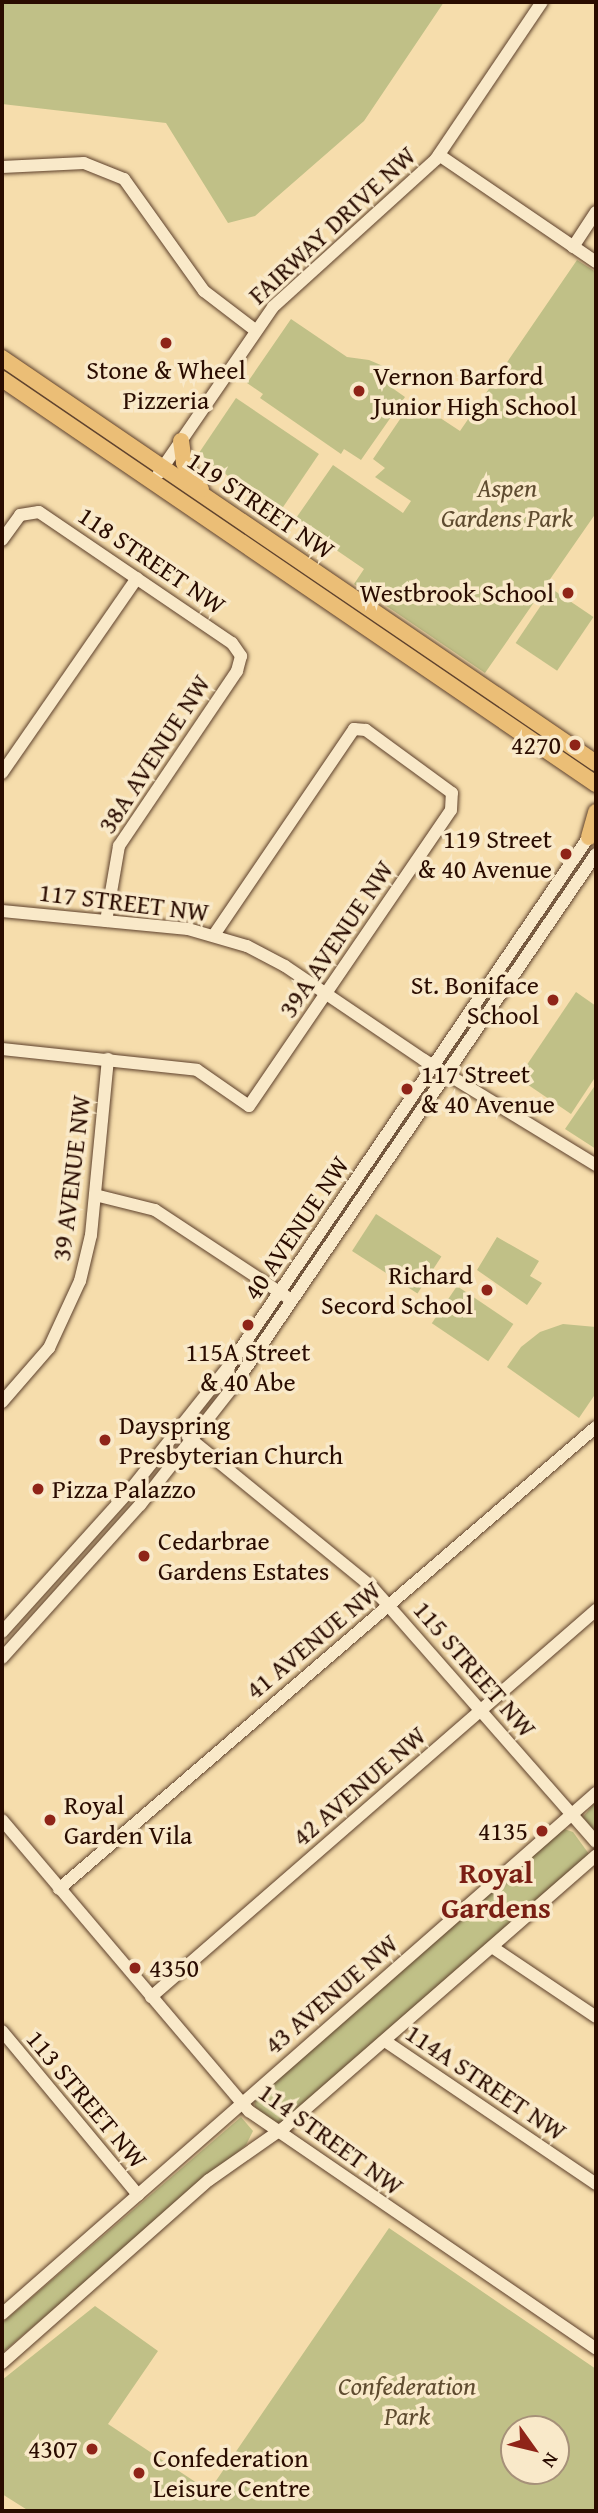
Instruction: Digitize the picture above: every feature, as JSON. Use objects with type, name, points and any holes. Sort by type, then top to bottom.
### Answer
[{"type":"main road","name":"119 STREET NW","points":[[2,358],[596,763]]},
{"type":"main road","name":"119 STREET NW","points":[[2,379],[594,783]]},
{"type":"main road","points":[[181,441],[184,463],[206,497]]},
{"type":"main road","points":[[594,783],[596,803]]},
{"type":"main road","points":[[593,831],[596,812]]},
{"type":"street","name":"FAIRWAY DRIVE NW","points":[[153,482],[255,330],[284,295],[439,155],[542,2]]},
{"type":"street","points":[[439,155],[596,262]]},
{"type":"street","points":[[2,167],[84,163],[124,179],[204,291],[255,330]]},
{"type":"street","points":[[573,247],[596,212]]},
{"type":"street","name":"118 STREET NW","points":[[2,540],[20,514],[30,510],[43,513],[232,643],[241,656]]},
{"type":"street","points":[[2,773],[137,578]]},
{"type":"street","name":"38A AVENUE NW","points":[[106,921],[111,871],[119,846],[237,671],[241,656]]},
{"type":"street","name":"39A AVENUE NW","points":[[108,1059],[197,1070],[249,1105],[451,810],[454,796],[446,785],[366,730],[354,729],[214,935]]},
{"type":"street","name":"40 AVENUE NW","points":[[2,1632],[179,1430],[280,1293],[593,831]]},
{"type":"street","name":"40 AVENUE NW","points":[[2,1658],[193,1441],[293,1301],[596,854]]},
{"type":"street","name":"117 STREET NW","points":[[2,911],[214,935],[273,959],[434,1065],[596,1165]]},
{"type":"street","points":[[2,1049],[108,1059]]},
{"type":"street","name":"39 AVENUE NW","points":[[2,1402],[40,1361],[68,1313],[87,1256],[96,1195],[108,1059]]},
{"type":"street","points":[[96,1195],[155,1210],[293,1301]]},
{"type":"street","name":"41 AVENUE NW","points":[[59,1889],[596,1427]]},
{"type":"street","name":"115 STREET NW","points":[[179,1430],[355,1571],[390,1605],[596,1842]]},
{"type":"street","name":"42 AVENUE NW","points":[[151,1997],[596,1609]]},
{"type":"street","name":"43 AVENUE NW","points":[[2,2314],[596,1793]]},
{"type":"street","name":"114 STREET NW","points":[[2,1820],[241,2103],[275,2132],[596,2349]]},
{"type":"street","points":[[2,2363],[209,2180],[275,2132],[385,2041],[596,1856]]},
{"type":"street","points":[[492,1947],[596,2017]]},
{"type":"street","name":"113 STREET NW","points":[[2,2031],[138,2195]]},
{"type":"street","name":"114A STREET NW","points":[[385,2041],[596,2184]]},
{"type":"green space","points":[[2,2],[444,2],[364,121],[255,216],[228,223],[166,123],[2,104]]},
{"type":"green space","name":"Aspen Gardens Park","points":[[577,260],[596,272],[596,513],[485,673],[354,584],[364,569],[294,521],[333,465],[403,513],[411,501],[375,477],[385,468],[373,459],[413,400],[460,431]]},
{"type":"green space","points":[[291,319],[347,357],[369,360],[397,372],[388,385],[405,397],[361,460],[344,449],[341,454],[260,398],[263,394],[247,383]]},
{"type":"green space","points":[[236,398],[319,454],[280,511],[197,455]]},
{"type":"green space","points":[[552,589],[593,617],[557,671],[516,643]]},
{"type":"green space","points":[[576,992],[596,1006],[596,1076],[571,1114],[518,1078]]},
{"type":"green space","points":[[596,1084],[596,1149],[565,1129]]},
{"type":"green space","points":[[376,1214],[441,1256],[417,1293],[352,1251]]},
{"type":"green space","points":[[497,1237],[539,1261],[530,1276],[542,1283],[527,1305],[477,1270]]},
{"type":"green space","points":[[457,1286],[513,1324],[488,1361],[432,1323]]},
{"type":"green space","points":[[563,1324],[596,1327],[596,1393],[579,1418],[507,1367],[521,1347],[540,1332]]},
{"type":"green space","points":[[596,1801],[596,1833],[583,1817]]},
{"type":"green space","points":[[564,1829],[573,1832],[589,1854],[282,2122],[277,2123],[255,2107],[254,2100]]},
{"type":"green space","points":[[241,2117],[253,2131],[246,2145],[2,2353],[2,2323]]},
{"type":"green space","name":"Confederation Park","points":[[389,2228],[596,2369],[596,2511],[29,2511],[2,2494],[2,2380],[95,2306],[158,2351],[108,2424],[209,2491]]},
{"type":"place","name":"Stone & Wheel Pizzeria","points":[[166,343]]},
{"type":"place","name":"Vernon Barford Junior High School","points":[[359,391]]},
{"type":"place","name":"Westbrook School","points":[[568,593]]},
{"type":"place","name":"4270","points":[[575,745]]},
{"type":"place","name":"119 Street & 40 Avenue","points":[[566,854]]},
{"type":"place","name":"St. Boniface School","points":[[553,1000]]},
{"type":"place","name":"117 Street & 40 Avenue","points":[[407,1089]]},
{"type":"place","name":"Richard Secord School","points":[[487,1290]]},
{"type":"place","name":"115A Street & 40 Abe","points":[[248,1325]]},
{"type":"place","name":"Dayspring Presbyterian Church","points":[[105,1440]]},
{"type":"place","name":"Pizza Palazzo","points":[[38,1489]]},
{"type":"place","name":"Cedarbrae Gardens Estates","points":[[144,1556]]},
{"type":"place","name":"Royal Garden Vila","points":[[50,1820]]},
{"type":"place","name":"4135","points":[[542,1831]]},
{"type":"place","name":"4350","points":[[135,1968]]},
{"type":"place","name":"4307","points":[[92,2449]]},
{"type":"place","name":"Confederation Leisure Centre","points":[[139,2473]]},
{"type":"district","name":"Royal Gardens","points":[[496,1889]]}]
